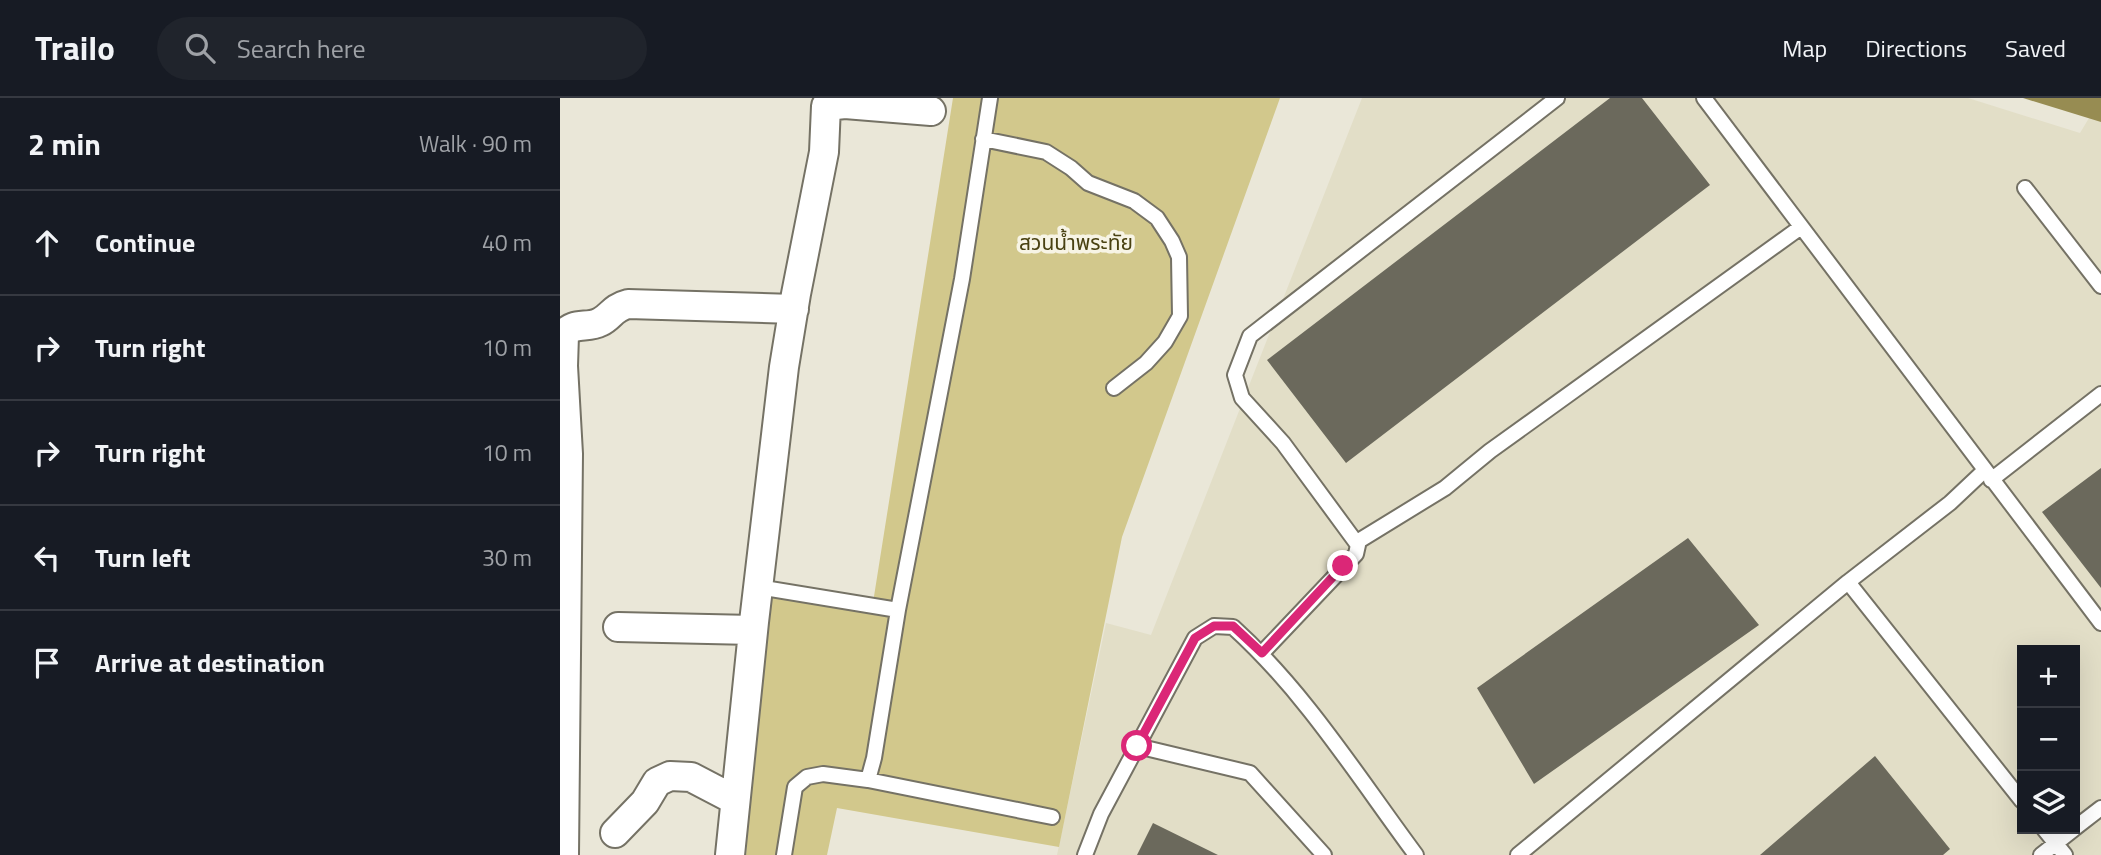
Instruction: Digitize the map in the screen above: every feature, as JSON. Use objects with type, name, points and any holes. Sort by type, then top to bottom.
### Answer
[{"type":"street","points":[[730,855],[784,367],[824,152],[826,102],[931,111]]},
{"type":"street","points":[[564,855],[568,454],[564,335],[574,326],[599,323],[618,307],[628,304],[794,309]]},
{"type":"street","points":[[618,627],[753,630]]},
{"type":"street","points":[[615,833],[645,802],[657,782],[670,776],[691,777],[736,800]]},
{"type":"lane","points":[[868,780],[962,279],[990,98]]},
{"type":"lane","points":[[1262,653],[1356,554],[1357,542],[1283,443],[1242,398],[1235,375],[1250,336],[1557,98]]},
{"type":"lane","points":[[1704,98],[2101,623]]},
{"type":"lane","points":[[983,139],[1046,152],[1088,183],[1134,201],[1157,218],[1172,241],[1179,257],[1180,316],[1165,342],[1146,363],[1114,388]]},
{"type":"lane","points":[[2025,188],[2101,286]]},
{"type":"lane","points":[[1357,542],[1445,488],[1490,451],[1801,227]]},
{"type":"lane","points":[[1518,855],[1849,582],[1987,475],[2101,394]]},
{"type":"lane","points":[[1849,582],[2017,795]]},
{"type":"lane","points":[[758,587],[898,610]]},
{"type":"lane","points":[[1085,855],[1101,814],[1195,638],[1214,626],[1233,626],[1262,653],[1301,699],[1416,855]]},
{"type":"lane","points":[[1137,746],[1250,774],[1324,855]]},
{"type":"lane","points":[[784,855],[795,788],[807,777],[823,774],[868,780],[1052,817]]},
{"type":"lane","points":[[2080,825],[2101,808]]},
{"type":"lane","points":[[2048,834],[2060,849]]},
{"type":"lane","points":[[2041,855],[2060,849],[2071,834]]},
{"type":"shaded area","points":[[1362,98],[1968,98],[2080,133],[2101,98],[2101,855],[1057,855],[1106,623],[1151,635]]},
{"type":"shaded area","points":[[2023,98],[2101,98],[2101,122]]},
{"type":"green space","name":"สวนน้ำพระทัย","points":[[953,98],[1280,98],[1122,537],[1059,847],[837,808],[827,855],[746,855],[766,595],[872,609]]},
{"type":"building","points":[[1610,98],[1642,98],[1710,185],[1346,463],[1267,360]]},
{"type":"building","points":[[2101,468],[2101,588],[2042,512]]},
{"type":"building","points":[[1688,538],[1759,625],[1534,784],[1477,688]]},
{"type":"building","points":[[1875,756],[1950,849],[1943,855],[1760,855]]},
{"type":"building","points":[[1153,823],[1218,855],[1137,855]]},
{"type":"route","points":[[1137,746],[1195,638],[1214,626],[1233,626],[1262,653],[1343,566]]}]
